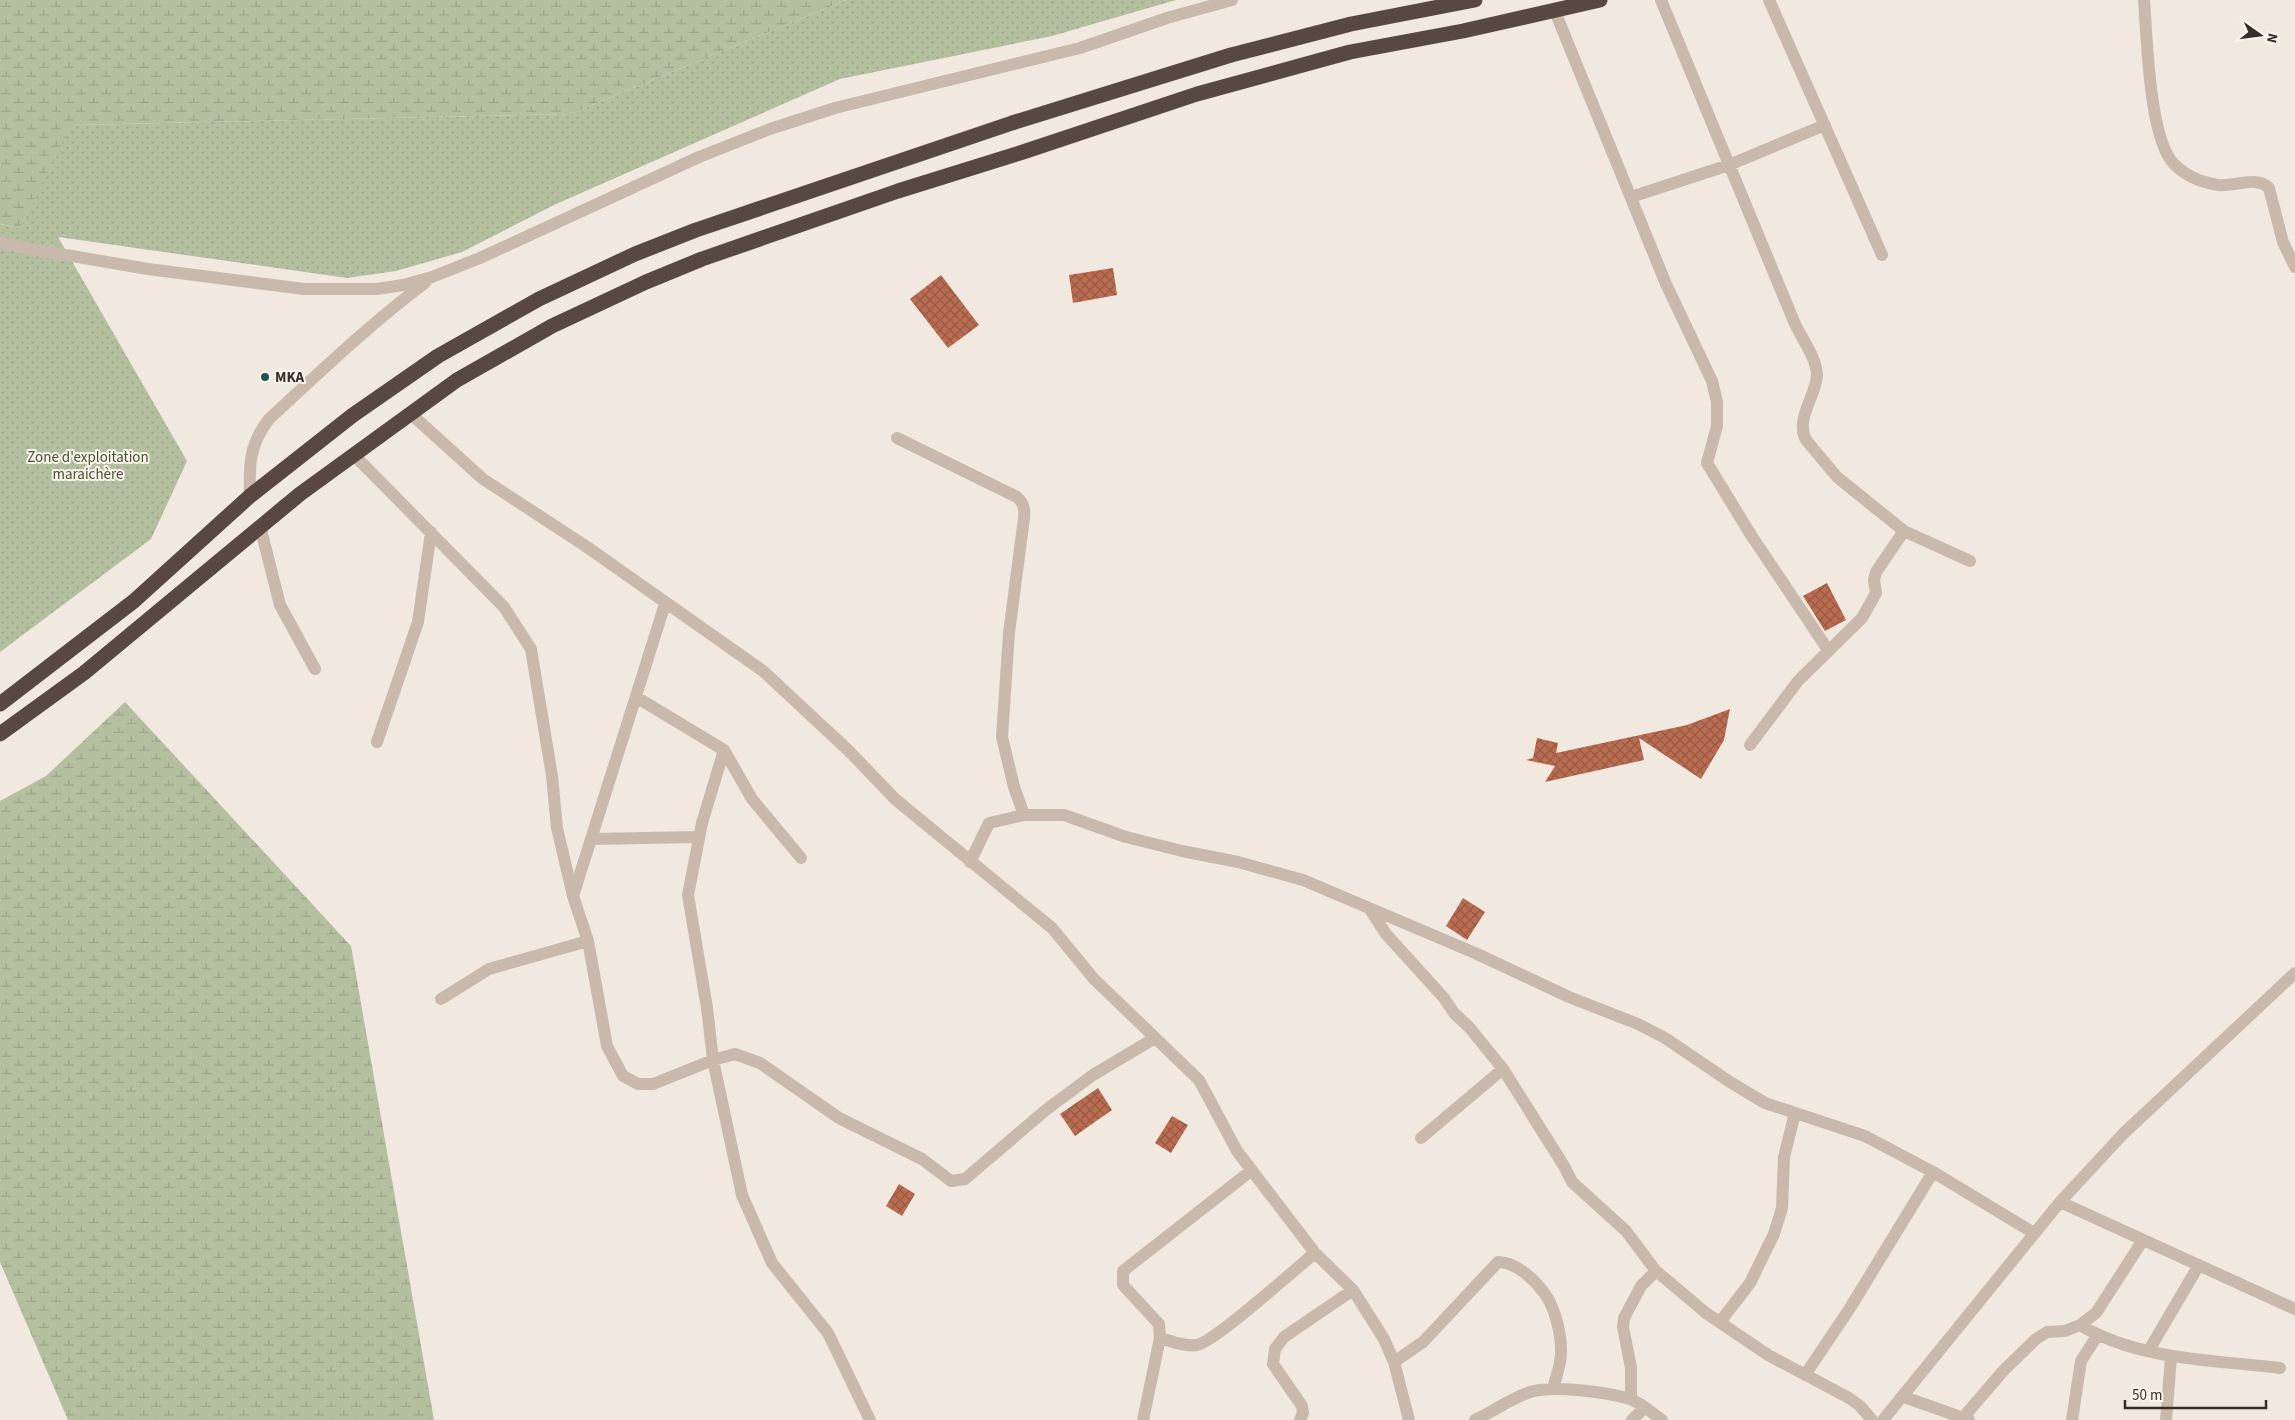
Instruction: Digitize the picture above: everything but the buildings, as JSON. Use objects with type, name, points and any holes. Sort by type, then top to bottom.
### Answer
[{"type":"highway","points":[[0,704],[134,601],[250,496],[353,415],[438,356],[539,299],[644,250],[696,230],[1146,81],[1351,24],[1475,0]]},
{"type":"highway","points":[[0,734],[84,673],[260,526],[353,454],[457,380],[552,326],[646,282],[702,259],[898,191],[1023,152],[1196,94],[1350,52],[1463,31],[1600,0]]},
{"type":"street","points":[[0,242],[148,269],[304,289],[377,289],[432,277],[480,258],[699,157],[770,129],[835,108],[1080,48],[1167,18],[1232,0]]},
{"type":"street","points":[[1661,0],[1795,324],[1815,364],[1817,375],[1807,403],[1803,434],[1838,477],[1904,531],[1970,561]]},
{"type":"street","points":[[1769,0],[1882,256]]},
{"type":"street","points":[[2144,0],[2155,114],[2161,142],[2173,164],[2196,180],[2209,183],[2224,186],[2257,182],[2264,183],[2269,188],[2283,242],[2295,267]]},
{"type":"street","points":[[1554,9],[1666,284],[1712,381],[1717,402],[1717,426],[1707,462],[1751,535],[1828,650]]},
{"type":"street","points":[[1631,197],[1729,165],[1825,125]]},
{"type":"street","points":[[250,496],[249,463],[260,431],[269,420],[386,312],[432,277]]},
{"type":"street","points":[[411,414],[483,479],[587,547],[763,672],[849,751],[895,799],[1052,928],[1094,978],[1199,1080],[1237,1151],[1315,1253],[1353,1290],[1384,1339],[1394,1362],[1409,1420]]},
{"type":"street","points":[[897,438],[1021,500],[1024,518],[1009,633],[1002,737],[1014,787],[1024,815]]},
{"type":"street","points":[[353,454],[504,607],[531,649],[552,776],[557,828],[568,868],[573,896],[588,941],[607,1046],[623,1076],[638,1084],[653,1084],[713,1060],[735,1054],[760,1063],[839,1118],[922,1159],[951,1181],[965,1179],[1047,1109],[1093,1075],[1155,1038]]},
{"type":"street","points":[[260,526],[280,605],[315,669]]},
{"type":"street","points":[[1750,745],[1798,681],[1862,618],[1876,593],[1874,580],[1876,572],[1904,531]]},
{"type":"street","points":[[377,742],[418,622],[431,532]]},
{"type":"street","points":[[573,896],[665,604]]},
{"type":"street","points":[[636,697],[724,750],[752,799],[801,858]]},
{"type":"street","points":[[724,750],[699,838],[688,895],[707,1008],[713,1060],[742,1195],[772,1262],[828,1333],[870,1420]]},
{"type":"street","points":[[970,862],[989,823],[1024,815],[1064,815],[1135,839],[1303,880],[1476,954],[1569,997],[1638,1024],[1665,1038],[1730,1082],[1764,1102],[1865,1136],[1933,1172],[2034,1233]]},
{"type":"street","points":[[591,839],[699,838]]},
{"type":"street","points":[[1372,911],[1386,934],[1444,998],[1454,1013],[1469,1027],[1503,1069],[1564,1166],[1572,1182],[1626,1231],[1656,1271],[1720,1322],[1768,1355],[1849,1398],[1872,1420]]},
{"type":"street","points":[[441,999],[489,969],[588,941]]},
{"type":"street","points":[[1883,1420],[1904,1397],[2060,1202],[2123,1134],[2295,973]]},
{"type":"street","points":[[1421,1138],[1503,1069]]},
{"type":"street","points":[[1720,1322],[1750,1283],[1774,1234],[1782,1208],[1784,1157],[1795,1113]]},
{"type":"street","points":[[1143,1420],[1160,1338],[1159,1324],[1122,1285],[1123,1271],[1252,1170]]},
{"type":"street","points":[[1805,1375],[1850,1308],[1933,1172]]},
{"type":"street","points":[[2060,1202],[2295,1309]]},
{"type":"street","points":[[1904,1397],[1964,1419],[2036,1339],[2047,1332],[2065,1332],[2080,1326],[2096,1313],[2143,1240]]},
{"type":"street","points":[[1160,1338],[1186,1345],[1199,1345],[1222,1330],[1315,1253]]},
{"type":"street","points":[[1394,1362],[1423,1342],[1498,1262],[1509,1262],[1525,1273],[1546,1294],[1557,1323],[1562,1352],[1553,1388]]},
{"type":"street","points":[[2149,1350],[2200,1266]]},
{"type":"street","points":[[1631,1399],[1632,1368],[1623,1327],[1624,1318],[1641,1286],[1656,1271]]},
{"type":"street","points":[[1300,1420],[1303,1413],[1302,1406],[1273,1364],[1276,1349],[1284,1338],[1353,1290]]},
{"type":"street","points":[[2080,1326],[2097,1336],[2171,1357],[2280,1368]]},
{"type":"street","points":[[2072,1420],[2081,1361],[2097,1336]]},
{"type":"street","points":[[2166,1420],[2171,1357]]},
{"type":"street","points":[[1475,1420],[1510,1400],[1532,1392],[1553,1388],[1631,1399],[1662,1420]]},
{"type":"street","points":[[1632,1420],[1644,1408]]},
{"type":"green space","points":[[0,0],[846,0],[570,114],[71,125],[20,228],[0,224]]},
{"type":"green space","name":"Zone d'exploitation maraichère","points":[[846,0],[1176,0],[1052,36],[840,79],[554,205],[462,252],[396,271],[347,278],[58,237],[187,461],[151,539],[0,652],[0,224],[20,228],[70,125],[570,114]]},
{"type":"green space","points":[[125,702],[351,946],[434,1420],[68,1420],[0,1262],[0,801],[46,776]]},
{"type":"place","name":"MKA","points":[[265,377]]}]
